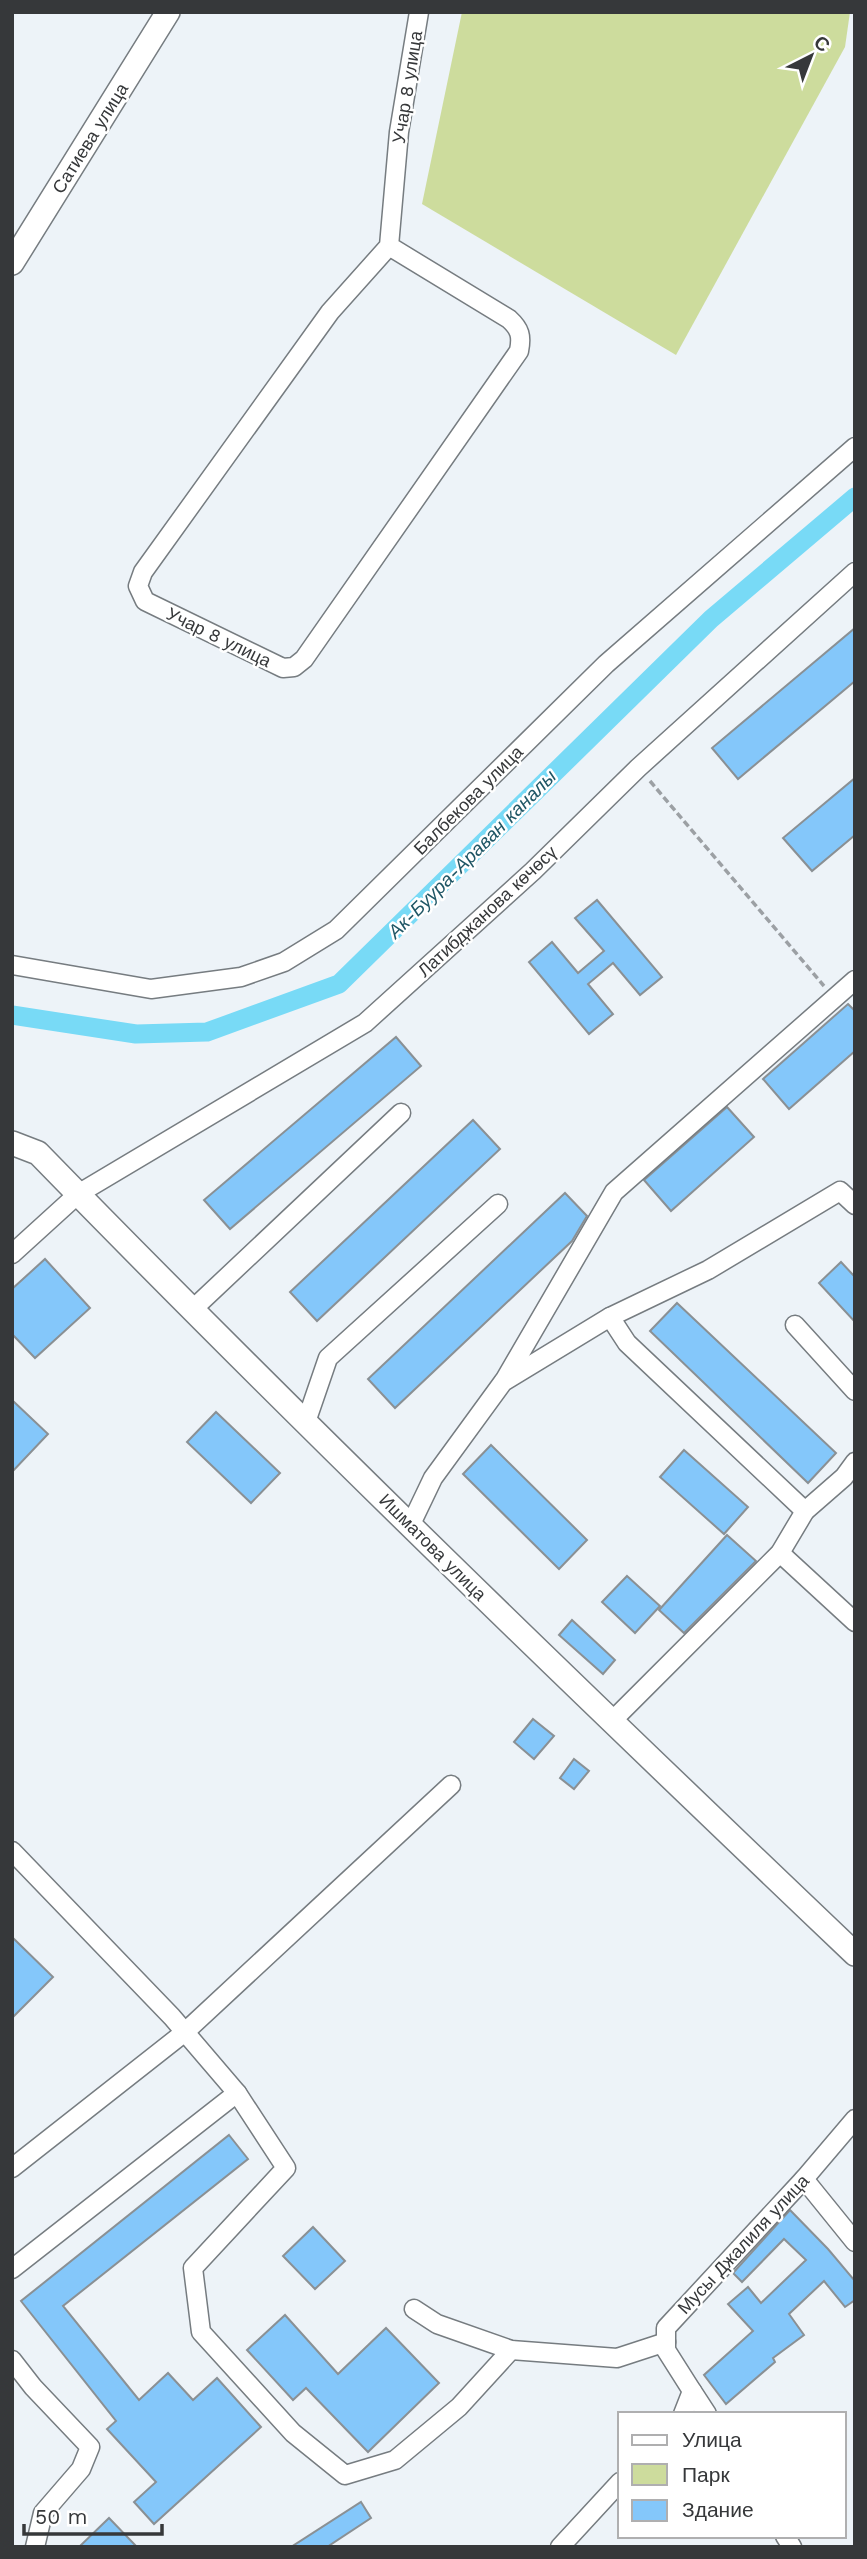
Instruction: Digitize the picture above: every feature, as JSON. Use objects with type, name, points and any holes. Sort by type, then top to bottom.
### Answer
[{"type":"main road","name":"Сатиева улица","points":[[12,263],[168,12]]},
{"type":"main road","name":"Ишматова улица","points":[[12,1143],[38,1153],[611,1722],[855,1954]]},
{"type":"street","name":"Учар 8 улица","points":[[389,246],[509,319],[519,329],[519,351],[304,659],[294,667],[283,668],[145,601],[138,586],[143,572],[330,312],[389,246],[398,132],[419,12]]},
{"type":"street","name":"Балбекова улица","points":[[12,965],[151,989],[242,977],[284,962],[336,930],[606,664],[855,447]]},
{"type":"street","name":"Латибджанова көчөсү","points":[[12,1254],[78,1194],[365,1023],[533,871],[638,768],[855,572]]},
{"type":"street","points":[[411,1524],[433,1478],[503,1382],[614,1192],[855,980]]},
{"type":"street","points":[[193,1309],[401,1113]]},
{"type":"street","points":[[503,1382],[610,1317],[708,1270],[840,1191],[855,1205]]},
{"type":"street","points":[[306,1422],[328,1359],[498,1204]]},
{"type":"street","points":[[610,1317],[627,1343],[805,1511]]},
{"type":"street","points":[[795,1325],[855,1391]]},
{"type":"street","points":[[611,1722],[780,1553],[805,1511],[844,1477],[855,1462]]},
{"type":"street","points":[[780,1553],[855,1622]]},
{"type":"street","points":[[12,2168],[185,2032],[451,1785]]},
{"type":"street","points":[[12,1852],[185,2032],[237,2093],[286,2168],[193,2268],[201,2332],[293,2433],[345,2475],[394,2460],[459,2407],[510,2350]]},
{"type":"street","points":[[12,2270],[237,2093]]},
{"type":"street","name":"Мусы Джалиля улица","points":[[666,2342],[666,2328],[804,2179],[855,2119]]},
{"type":"street","points":[[804,2179],[855,2242]]},
{"type":"street","points":[[414,2309],[437,2324],[510,2350],[617,2358],[666,2342],[666,2350],[706,2412]]},
{"type":"street","points":[[12,2360],[33,2387],[90,2447],[81,2469],[43,2512],[35,2547]]},
{"type":"street","points":[[684,2412],[692,2391]]},
{"type":"street","points":[[560,2547],[618,2484]]},
{"type":"path","points":[[638,768],[834,998]]},
{"type":"green space","points":[[462,12],[850,12],[845,47],[676,355],[422,204]]},
{"type":"building","points":[[855,628],[855,681],[738,779],[712,748]]},
{"type":"building","points":[[855,778],[855,835],[812,871],[783,838]]},
{"type":"building","points":[[597,900],[662,977],[640,995],[613,963],[588,984],[613,1014],[589,1034],[529,962],[552,942],[578,973],[604,951],[575,918]]},
{"type":"building","points":[[848,1004],[855,1011],[855,1051],[789,1109],[763,1079]]},
{"type":"building","points":[[396,1037],[421,1066],[230,1229],[204,1200]]},
{"type":"building","points":[[727,1107],[754,1137],[671,1211],[644,1180]]},
{"type":"building","points":[[473,1120],[500,1149],[317,1321],[290,1292]]},
{"type":"building","points":[[565,1193],[587,1216],[572,1241],[395,1408],[368,1379]]},
{"type":"building","points":[[45,1259],[90,1308],[35,1358],[12,1334],[12,1289]]},
{"type":"building","points":[[841,1262],[855,1277],[855,1322],[819,1283]]},
{"type":"building","points":[[677,1303],[836,1453],[808,1483],[650,1331]]},
{"type":"building","points":[[12,1400],[48,1434],[12,1472]]},
{"type":"building","points":[[216,1412],[280,1473],[251,1503],[187,1442]]},
{"type":"building","points":[[491,1445],[587,1540],[559,1569],[463,1474]]},
{"type":"building","points":[[684,1450],[748,1507],[724,1534],[660,1477]]},
{"type":"building","points":[[727,1535],[756,1561],[684,1633],[659,1610]]},
{"type":"building","points":[[627,1576],[660,1606],[635,1633],[602,1602]]},
{"type":"building","points":[[572,1620],[615,1660],[603,1674],[559,1635]]},
{"type":"building","points":[[533,1719],[554,1736],[534,1759],[514,1742]]},
{"type":"building","points":[[574,1759],[589,1771],[574,1789],[560,1778]]},
{"type":"building","points":[[12,1937],[53,1977],[12,2018]]},
{"type":"building","points":[[229,2135],[248,2159],[63,2306],[139,2400],[168,2373],[193,2400],[217,2378],[261,2427],[154,2524],[134,2502],[156,2482],[107,2429],[116,2421],[21,2301]]},
{"type":"building","points":[[790,2210],[855,2281],[855,2300],[845,2307],[824,2281],[789,2314],[804,2335],[773,2358],[775,2362],[726,2404],[704,2375],[753,2331],[728,2304],[748,2287],[761,2303],[806,2260],[784,2239],[742,2282],[733,2273]]},
{"type":"building","points":[[313,2227],[345,2261],[315,2289],[283,2256]]},
{"type":"building","points":[[285,2315],[338,2374],[386,2328],[439,2383],[368,2452],[306,2388],[293,2400],[247,2350]]},
{"type":"building","points":[[361,2502],[371,2518],[327,2547],[291,2547]]},
{"type":"building","points":[[109,2518],[137,2547],[79,2547]]},
{"type":"waterway","name":"Ак-Буура-Араван каналы","points":[[12,1015],[136,1034],[207,1032],[339,984],[711,619],[855,497]]}]
